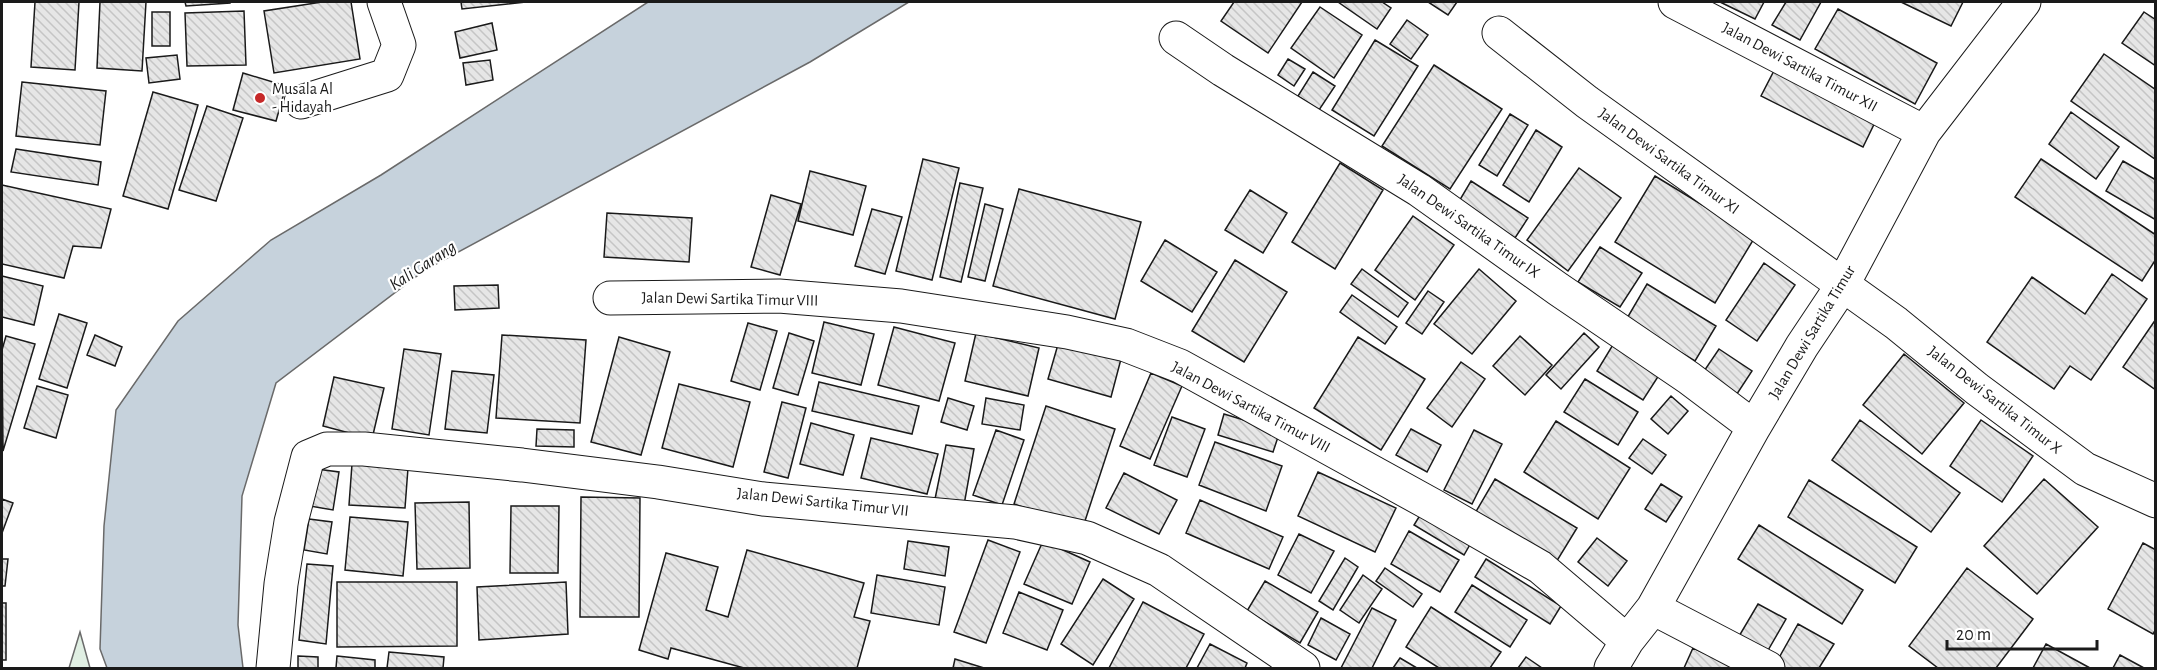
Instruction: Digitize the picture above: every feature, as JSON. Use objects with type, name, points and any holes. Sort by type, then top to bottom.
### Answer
[{"type":"street","points":[[301,102],[387,75],[399,45],[384,2]]},
{"type":"street","name":"Jalan Dewi Sartika Timur XII","points":[[1676,2],[1924,132]]},
{"type":"street","name":"Jalan Dewi Sartika Timur","points":[[1611,669],[1627,641],[1653,608],[1754,427],[1802,346],[1842,286],[1924,132],[2024,2]]},
{"type":"street","name":"Jalan Dewi Sartika Timur XI","points":[[1498,33],[1587,102],[1842,286]]},
{"type":"street","name":"Jalan Dewi Sartika Timur IX","points":[[1176,38],[1223,70],[1419,190],[1558,289],[1689,378],[1754,427]]},
{"type":"street","name":"Jalan Dewi Sartika Timur X","points":[[1842,286],[1896,323],[1977,389],[2085,469],[2156,501]]},
{"type":"street","name":"Jalan Dewi Sartika Timur VIII","points":[[610,298],[779,296],[901,306],[1067,332],[1125,345],[1180,366],[1540,567],[1627,641]]},
{"type":"street","name":"Jalan Dewi Sartika Timur VII","points":[[273,669],[281,584],[308,457],[327,449],[364,449],[658,482],[763,499],[1016,522],[1087,538],[1159,570],[1303,669]]},
{"type":"street","points":[[1653,608],[1768,669]]},
{"type":"green space","points":[[80,632],[90,668],[69,668]]},
{"type":"water","name":"Kali Garang","points":[[648,2],[909,2],[810,62],[425,270],[276,383],[242,496],[238,625],[243,668],[107,668],[100,649],[104,526],[116,410],[178,321],[271,240],[381,175]]},
{"type":"building","points":[[35,2],[79,2],[75,70],[31,67]]},
{"type":"building","points":[[100,2],[146,2],[142,71],[97,68]]},
{"type":"building","points":[[185,2],[230,2],[230,3],[186,6]]},
{"type":"building","points":[[322,2],[351,2],[360,59],[274,73],[264,11]]},
{"type":"building","points":[[461,2],[526,2],[462,9]]},
{"type":"building","points":[[1234,2],[1302,2],[1268,53],[1221,21]]},
{"type":"building","points":[[1338,2],[1382,2],[1391,8],[1377,29]]},
{"type":"building","points":[[1428,2],[1457,2],[1448,15]]},
{"type":"building","points":[[1720,2],[1764,2],[1755,19]]},
{"type":"building","points":[[1786,2],[1821,2],[1800,40],[1772,25]]},
{"type":"building","points":[[1901,2],[1963,2],[1951,26]]},
{"type":"building","points":[[1320,7],[1362,35],[1334,78],[1291,48]]},
{"type":"building","points":[[1838,9],[1937,63],[1915,104],[1815,49]]},
{"type":"building","points":[[244,11],[246,65],[187,66],[185,13]]},
{"type":"building","points":[[152,12],[170,12],[170,46],[152,46]]},
{"type":"building","points":[[2144,12],[2156,20],[2156,66],[2122,43]]},
{"type":"building","points":[[1407,20],[1428,35],[1411,59],[1390,44]]},
{"type":"building","points":[[492,23],[497,50],[460,58],[455,32]]},
{"type":"building","points":[[1375,40],[1418,66],[1374,136],[1332,110]]},
{"type":"building","points":[[2104,54],[2156,90],[2155,159],[2071,101]]},
{"type":"building","points":[[177,55],[180,79],[149,83],[146,58]]},
{"type":"building","points":[[1288,59],[1305,69],[1294,86],[1278,75]]},
{"type":"building","points":[[490,60],[493,80],[466,85],[463,63]]},
{"type":"building","points":[[1778,63],[1879,114],[1863,147],[1761,96]]},
{"type":"building","points":[[1434,65],[1502,109],[1450,189],[1382,146]]},
{"type":"building","points":[[1313,72],[1335,86],[1319,110],[1298,96]]},
{"type":"building","name":"Musala Al - Hidayah","points":[[243,73],[286,86],[276,121],[233,110]]},
{"type":"building","points":[[22,82],[106,91],[100,145],[16,136]]},
{"type":"building","points":[[153,92],[198,105],[168,209],[123,196]]},
{"type":"building","points":[[207,106],[243,118],[216,201],[179,190]]},
{"type":"building","points":[[2071,112],[2119,147],[2096,179],[2049,144]]},
{"type":"building","points":[[1510,114],[1528,125],[1497,176],[1479,165]]},
{"type":"building","points":[[1536,130],[1562,147],[1529,202],[1503,185]]},
{"type":"building","points":[[16,149],[101,162],[98,185],[11,172]]},
{"type":"building","points":[[923,159],[959,168],[932,280],[896,271]]},
{"type":"building","points":[[2041,159],[2156,235],[2156,259],[2142,281],[2015,197]]},
{"type":"building","points":[[2123,161],[2156,180],[2156,220],[2106,191]]},
{"type":"building","points":[[1340,163],[1383,190],[1335,269],[1292,242]]},
{"type":"building","points":[[1579,168],[1621,198],[1568,271],[1527,240]]},
{"type":"building","points":[[810,171],[866,186],[853,235],[798,221]]},
{"type":"building","points":[[1655,176],[1755,237],[1715,303],[1615,242]]},
{"type":"building","points":[[1471,181],[1528,218],[1515,238],[1458,203]]},
{"type":"building","points":[[960,183],[983,188],[961,282],[940,277]]},
{"type":"building","points":[[2,185],[111,209],[101,248],[73,246],[64,278],[2,264]]},
{"type":"building","points":[[1019,189],[1141,222],[1115,319],[993,286]]},
{"type":"building","points":[[1250,190],[1287,213],[1263,253],[1225,230]]},
{"type":"building","points":[[771,195],[801,204],[780,275],[751,267]]},
{"type":"building","points":[[985,204],[1003,209],[985,281],[968,277]]},
{"type":"building","points":[[872,209],[902,217],[885,274],[855,266]]},
{"type":"building","points":[[607,213],[692,218],[689,262],[604,257]]},
{"type":"building","points":[[1413,216],[1454,245],[1415,300],[1375,270]]},
{"type":"building","points":[[1165,240],[1217,272],[1192,312],[1141,281]]},
{"type":"building","points":[[1600,247],[1642,273],[1620,307],[1578,282]]},
{"type":"building","points":[[1235,260],[1287,292],[1244,362],[1192,331]]},
{"type":"building","points":[[1764,263],[1795,285],[1757,341],[1726,320]]},
{"type":"building","points":[[1362,269],[1408,303],[1398,317],[1351,284]]},
{"type":"building","points":[[1479,269],[1516,301],[1472,354],[1434,324]]},
{"type":"building","points":[[2112,274],[2147,299],[2091,380],[2070,366],[2054,389],[1987,342],[2032,277],[2085,314]]},
{"type":"building","points":[[2,276],[43,286],[34,325],[2,317]]},
{"type":"building","points":[[1647,284],[1716,326],[1695,361],[1626,320]]},
{"type":"building","points":[[498,285],[499,308],[455,310],[454,286]]},
{"type":"building","points":[[1428,291],[1444,302],[1422,334],[1406,323]]},
{"type":"building","points":[[1352,295],[1397,327],[1385,344],[1340,312]]},
{"type":"building","points":[[59,314],[87,323],[67,388],[39,379]]},
{"type":"building","points":[[2156,319],[2156,390],[2123,367]]},
{"type":"building","points":[[824,322],[874,334],[861,385],[812,373]]},
{"type":"building","points":[[748,323],[777,331],[760,390],[731,381]]},
{"type":"building","points":[[894,327],[955,343],[939,401],[878,385]]},
{"type":"building","points":[[789,333],[814,341],[798,395],[773,388]]},
{"type":"building","points":[[976,333],[1039,348],[1028,396],[965,381]]},
{"type":"building","points":[[1584,333],[1599,347],[1561,389],[1546,375]]},
{"type":"building","points":[[95,335],[122,347],[115,366],[87,355]]},
{"type":"building","points":[[502,335],[586,340],[580,423],[496,418]]},
{"type":"building","points":[[6,336],[35,344],[3,451],[2,350]]},
{"type":"building","points":[[1520,336],[1552,365],[1525,395],[1493,366]]},
{"type":"building","points":[[619,337],[670,352],[641,455],[591,442]]},
{"type":"building","points":[[1358,337],[1425,379],[1381,450],[1314,408]]},
{"type":"building","points":[[1059,341],[1121,359],[1111,397],[1048,379]]},
{"type":"building","points":[[1614,343],[1661,372],[1643,400],[1597,371]]},
{"type":"building","points":[[404,349],[441,354],[429,435],[392,429]]},
{"type":"building","points":[[1719,349],[1752,371],[1733,400],[1700,377]]},
{"type":"building","points":[[1904,354],[1964,403],[1922,454],[1863,405]]},
{"type":"building","points":[[1461,362],[1485,379],[1452,427],[1427,408]]},
{"type":"building","points":[[452,371],[494,375],[487,433],[445,429]]},
{"type":"building","points":[[1151,373],[1182,386],[1150,459],[1120,446]]},
{"type":"building","points":[[334,377],[384,388],[372,439],[323,426]]},
{"type":"building","points":[[1585,379],[1638,412],[1618,445],[1564,412]]},
{"type":"building","points":[[819,382],[919,406],[912,434],[812,411]]},
{"type":"building","points":[[679,384],[750,402],[733,467],[662,448]]},
{"type":"building","points":[[37,386],[68,395],[56,438],[24,428]]},
{"type":"building","points":[[1671,396],[1688,411],[1668,434],[1651,419]]},
{"type":"building","points":[[948,398],[974,406],[967,430],[941,422]]},
{"type":"building","points":[[986,398],[1024,405],[1020,430],[982,424]]},
{"type":"building","points":[[782,402],[806,408],[788,478],[764,472]]},
{"type":"building","points":[[1046,406],[1115,429],[1083,527],[1014,504]]},
{"type":"building","points":[[1224,414],[1280,431],[1273,452],[1218,435]]},
{"type":"building","points":[[1172,417],[1205,429],[1187,477],[1154,465]]},
{"type":"building","points":[[1860,420],[1960,493],[1931,532],[1832,460]]},
{"type":"building","points":[[1981,420],[2033,456],[2002,502],[1950,466]]},
{"type":"building","points":[[1556,421],[1630,468],[1598,519],[1524,472]]},
{"type":"building","points":[[811,423],[854,435],[843,475],[800,464]]},
{"type":"building","points":[[537,429],[574,430],[574,447],[536,446]]},
{"type":"building","points":[[1411,429],[1441,445],[1427,472],[1396,455]]},
{"type":"building","points":[[996,430],[1024,440],[1002,505],[973,495]]},
{"type":"building","points":[[1474,430],[1502,444],[1472,504],[1444,490]]},
{"type":"building","points":[[871,438],[938,454],[927,494],[861,478]]},
{"type":"building","points":[[1643,439],[1666,455],[1652,474],[1629,458]]},
{"type":"building","points":[[1215,442],[1282,466],[1266,511],[1199,485]]},
{"type":"building","points":[[946,445],[974,449],[964,505],[935,499]]},
{"type":"building","points":[[352,464],[408,468],[405,508],[349,505]]},
{"type":"building","points":[[309,468],[339,472],[333,510],[304,505]]},
{"type":"building","points":[[1318,472],[1396,508],[1375,552],[1298,516]]},
{"type":"building","points":[[1124,473],[1177,500],[1159,534],[1106,508]]},
{"type":"building","points":[[1495,479],[1577,528],[1555,564],[1474,515]]},
{"type":"building","points":[[2044,479],[2098,527],[2037,594],[1984,546]]},
{"type":"building","points":[[1809,480],[1917,547],[1895,583],[1788,517]]},
{"type":"building","points":[[1661,484],[1682,497],[1666,522],[1645,509]]},
{"type":"building","points":[[581,497],[640,498],[639,617],[580,617]]},
{"type":"building","points":[[2,499],[13,503],[2,533]]},
{"type":"building","points":[[1200,500],[1283,537],[1269,569],[1186,533]]},
{"type":"building","points":[[469,502],[470,568],[417,569],[415,503]]},
{"type":"building","points":[[511,506],[559,506],[558,573],[510,573]]},
{"type":"building","points":[[1422,512],[1472,541],[1464,555],[1414,525]]},
{"type":"building","points":[[350,517],[408,522],[403,576],[345,570]]},
{"type":"building","points":[[309,519],[332,522],[327,554],[304,550]]},
{"type":"building","points":[[1759,525],[1863,590],[1842,624],[1738,559]]},
{"type":"building","points":[[1409,531],[1459,560],[1440,592],[1391,564]]},
{"type":"building","points":[[1299,534],[1334,551],[1311,593],[1278,575]]},
{"type":"building","points":[[1597,538],[1627,561],[1608,586],[1578,562]]},
{"type":"building","points":[[988,540],[1020,552],[986,643],[954,632]]},
{"type":"building","points":[[908,541],[949,547],[945,576],[904,569]]},
{"type":"building","points":[[1043,541],[1090,562],[1072,604],[1024,584]]},
{"type":"building","points":[[2143,543],[2156,550],[2156,629],[2153,634],[2108,609]]},
{"type":"building","points":[[747,550],[864,583],[854,617],[870,621],[857,668],[744,668],[671,648],[668,659],[639,650],[666,553],[718,567],[706,610],[728,617]]},
{"type":"building","points":[[1345,558],[1358,567],[1333,610],[1319,601]]},
{"type":"building","points":[[2,559],[8,559],[5,586],[2,586]]},
{"type":"building","points":[[1486,559],[1561,606],[1550,624],[1475,577]]},
{"type":"building","points":[[307,564],[333,566],[326,644],[299,640]]},
{"type":"building","points":[[1385,568],[1422,594],[1413,607],[1376,581]]},
{"type":"building","points":[[1967,568],[2033,619],[1996,668],[1938,668],[1909,646]]},
{"type":"building","points":[[877,575],[945,587],[939,625],[871,613]]},
{"type":"building","points":[[1363,575],[1382,589],[1359,623],[1340,610]]},
{"type":"building","points":[[1103,579],[1134,599],[1093,665],[1061,644]]},
{"type":"building","points":[[1265,581],[1318,612],[1300,643],[1247,611]]},
{"type":"building","points":[[337,582],[457,582],[457,646],[337,647]]},
{"type":"building","points":[[566,582],[568,634],[479,640],[477,587]]},
{"type":"building","points":[[1472,585],[1527,620],[1510,647],[1455,612]]},
{"type":"building","points":[[1019,592],[1063,610],[1047,650],[1003,633]]},
{"type":"building","points":[[1143,602],[1204,634],[1186,668],[1109,668]]},
{"type":"building","points":[[2,603],[6,603],[6,660],[2,660]]},
{"type":"building","points":[[1758,604],[1786,619],[1763,659],[1735,643]]},
{"type":"building","points":[[1431,607],[1501,652],[1490,668],[1439,668],[1406,647]]},
{"type":"building","points":[[1372,608],[1396,620],[1372,668],[1341,668]]},
{"type":"building","points":[[1321,618],[1350,634],[1336,660],[1308,645]]},
{"type":"building","points":[[1798,624],[1834,644],[1819,668],[1786,668],[1776,663]]},
{"type":"building","points":[[1210,644],[1247,663],[1245,668],[1197,668]]},
{"type":"building","points":[[2046,644],[2090,668],[2033,668]]},
{"type":"building","points":[[1693,648],[1738,668],[1684,668]]},
{"type":"building","points":[[389,652],[444,657],[443,668],[387,668]]},
{"type":"building","points":[[2120,655],[2144,668],[2113,668]]},
{"type":"building","points":[[298,656],[318,657],[318,668],[298,668]]},
{"type":"building","points":[[337,656],[375,660],[375,668],[336,668]]},
{"type":"building","points":[[1526,657],[1542,668],[1518,668]]},
{"type":"building","points":[[1400,658],[1417,668],[1393,668]]},
{"type":"building","points":[[955,659],[984,668],[953,668]]},
{"type":"place","name":"Musala Al - Hidayah","points":[[260,98]]}]
